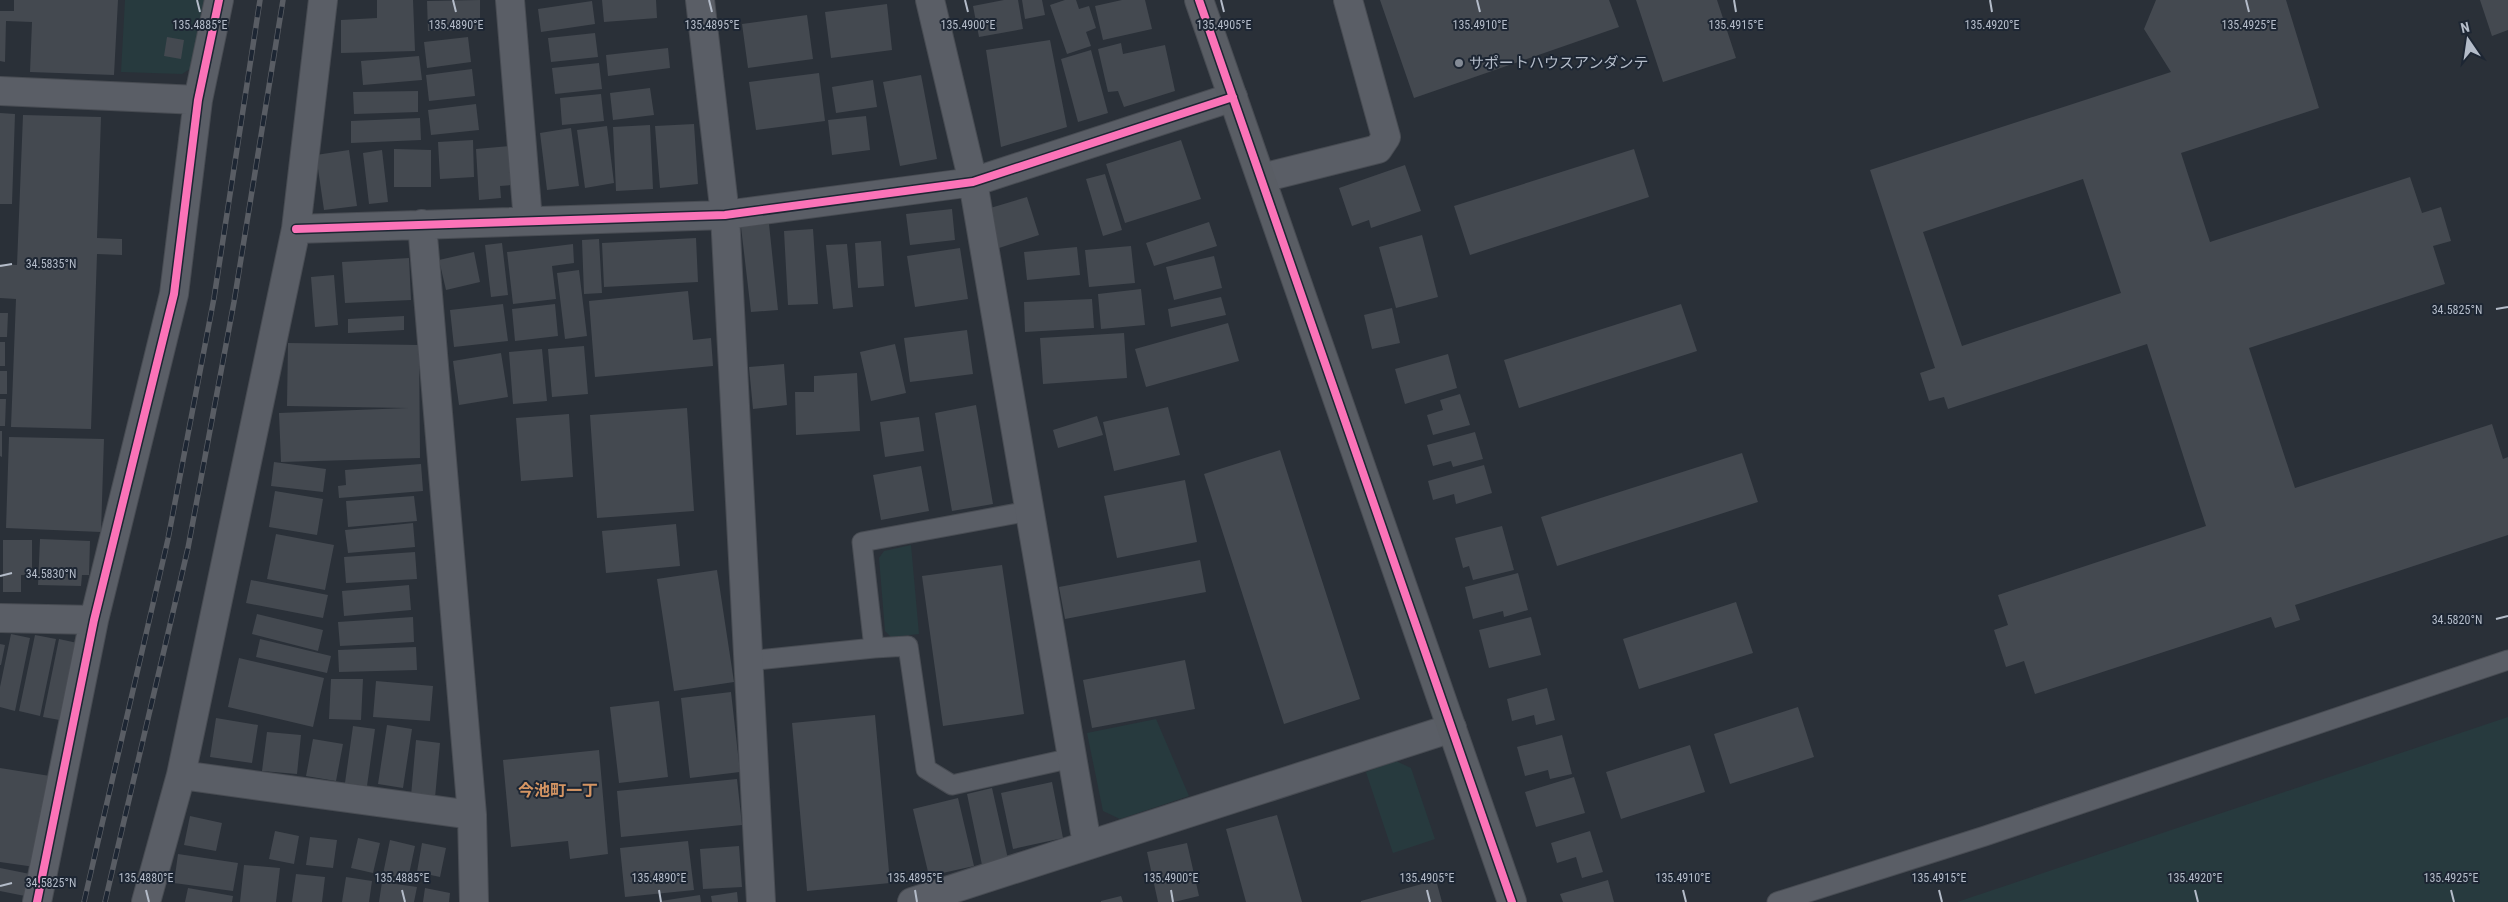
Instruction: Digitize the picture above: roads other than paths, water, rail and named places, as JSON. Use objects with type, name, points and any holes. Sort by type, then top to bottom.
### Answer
[{"type":"street","points":[[37,902],[94,620],[174,294],[198,100],[219,0]]},
{"type":"street","points":[[146,902],[181,775],[296,229],[323,0]]},
{"type":"street","points":[[510,0],[528,221]]},
{"type":"street","points":[[700,0],[725,215],[761,902]]},
{"type":"street","points":[[930,0],[973,182],[1087,844]]},
{"type":"street","points":[[1199,0],[1512,902]]},
{"type":"street","points":[[1262,178],[1378,149],[1386,136],[1348,0]]},
{"type":"street","points":[[0,91],[198,100]]},
{"type":"street","points":[[296,229],[725,215],[973,182],[1233,97]]},
{"type":"street","points":[[422,224],[472,815],[474,902]]},
{"type":"street","points":[[0,618],[94,620]]},
{"type":"street","points":[[912,902],[1087,844],[1452,728]]},
{"type":"street","points":[[181,775],[472,815]]},
{"type":"lane","points":[[874,648],[862,542],[1029,511]]},
{"type":"lane","points":[[748,661],[908,646],[926,768],[952,785],[1072,758]]},
{"type":"lane","points":[[1777,902],[1985,836],[2508,660]]},
{"type":"railway","points":[[84,902],[168,539],[214,298],[260,0]]},
{"type":"railway","points":[[105,902],[188,548],[234,302],[283,0]]},
{"type":"place","name":"サポートハウスアンダンテ","points":[[1459,63]]},
{"type":"district","name":"今池町一丁","points":[[558,790]]}]
